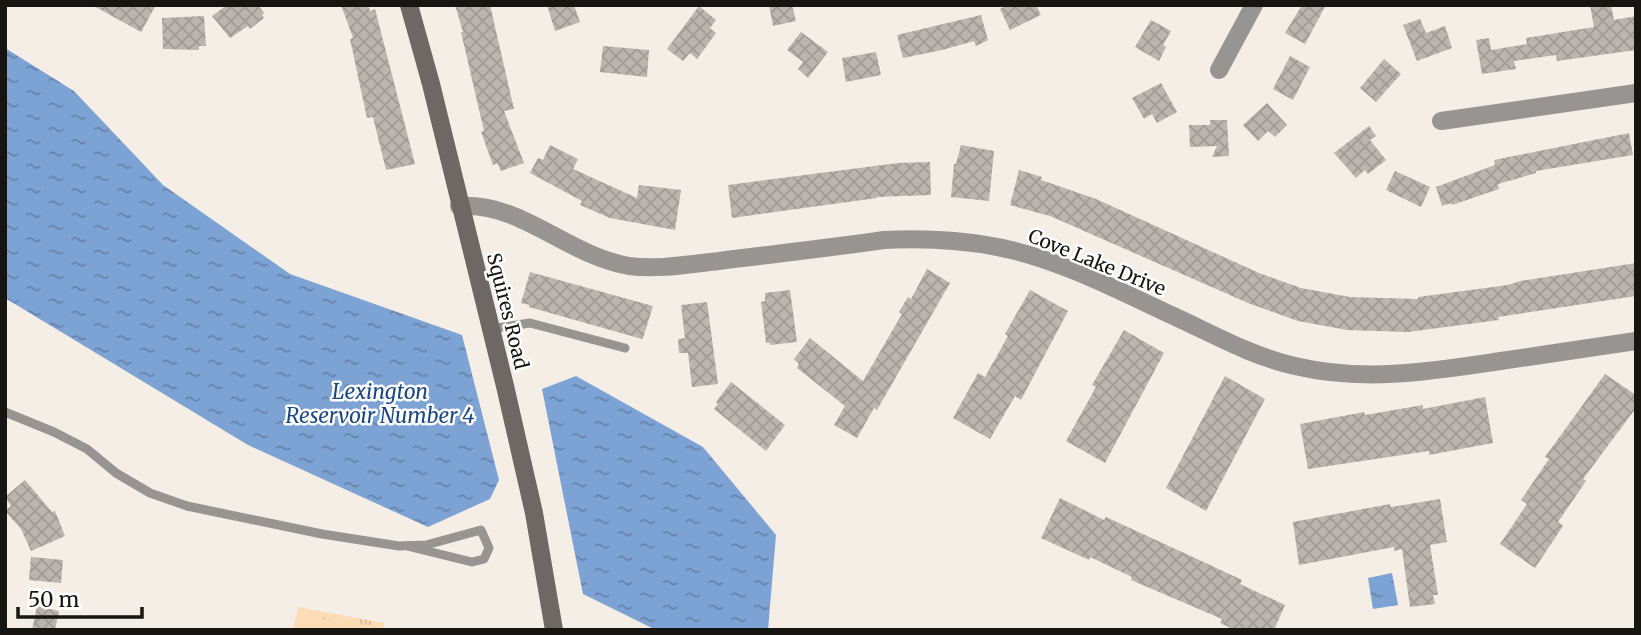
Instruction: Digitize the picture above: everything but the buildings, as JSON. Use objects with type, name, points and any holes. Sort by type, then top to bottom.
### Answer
[{"type":"street","name":"Squires Road","points":[[409,5],[431,84],[534,513],[554,630]]},
{"type":"street","points":[[1219,70],[1254,5]]},
{"type":"street","points":[[1441,121],[1636,93]]},
{"type":"street","name":"Cove Lake Drive","points":[[459,206],[479,205],[502,211],[589,255],[631,266],[670,266],[884,240],[925,239],[982,244],[1054,263],[1244,349],[1293,366],[1329,373],[1421,373],[1636,341]]},
{"type":"lane","points":[[490,329],[530,323],[625,348]]},
{"type":"lane","points":[[5,412],[54,432],[86,449],[116,473],[150,493],[187,506],[322,534],[407,546],[472,562],[484,559],[489,548],[481,530],[426,545],[407,546]]},
{"type":"green space","points":[[298,607],[384,623],[383,630],[293,630]]},
{"type":"green space","points":[[310,617],[368,627],[367,630],[297,630],[299,621],[308,623]]},
{"type":"water","name":"Lexington Reservoir Number 4","points":[[5,48],[74,91],[163,185],[290,274],[462,335],[499,480],[490,499],[428,527],[248,445],[5,298]]},
{"type":"water","points":[[576,376],[703,447],[776,535],[768,630],[656,630],[583,594],[542,389]]},
{"type":"water","points":[[1392,573],[1398,605],[1373,609],[1368,578]]}]
